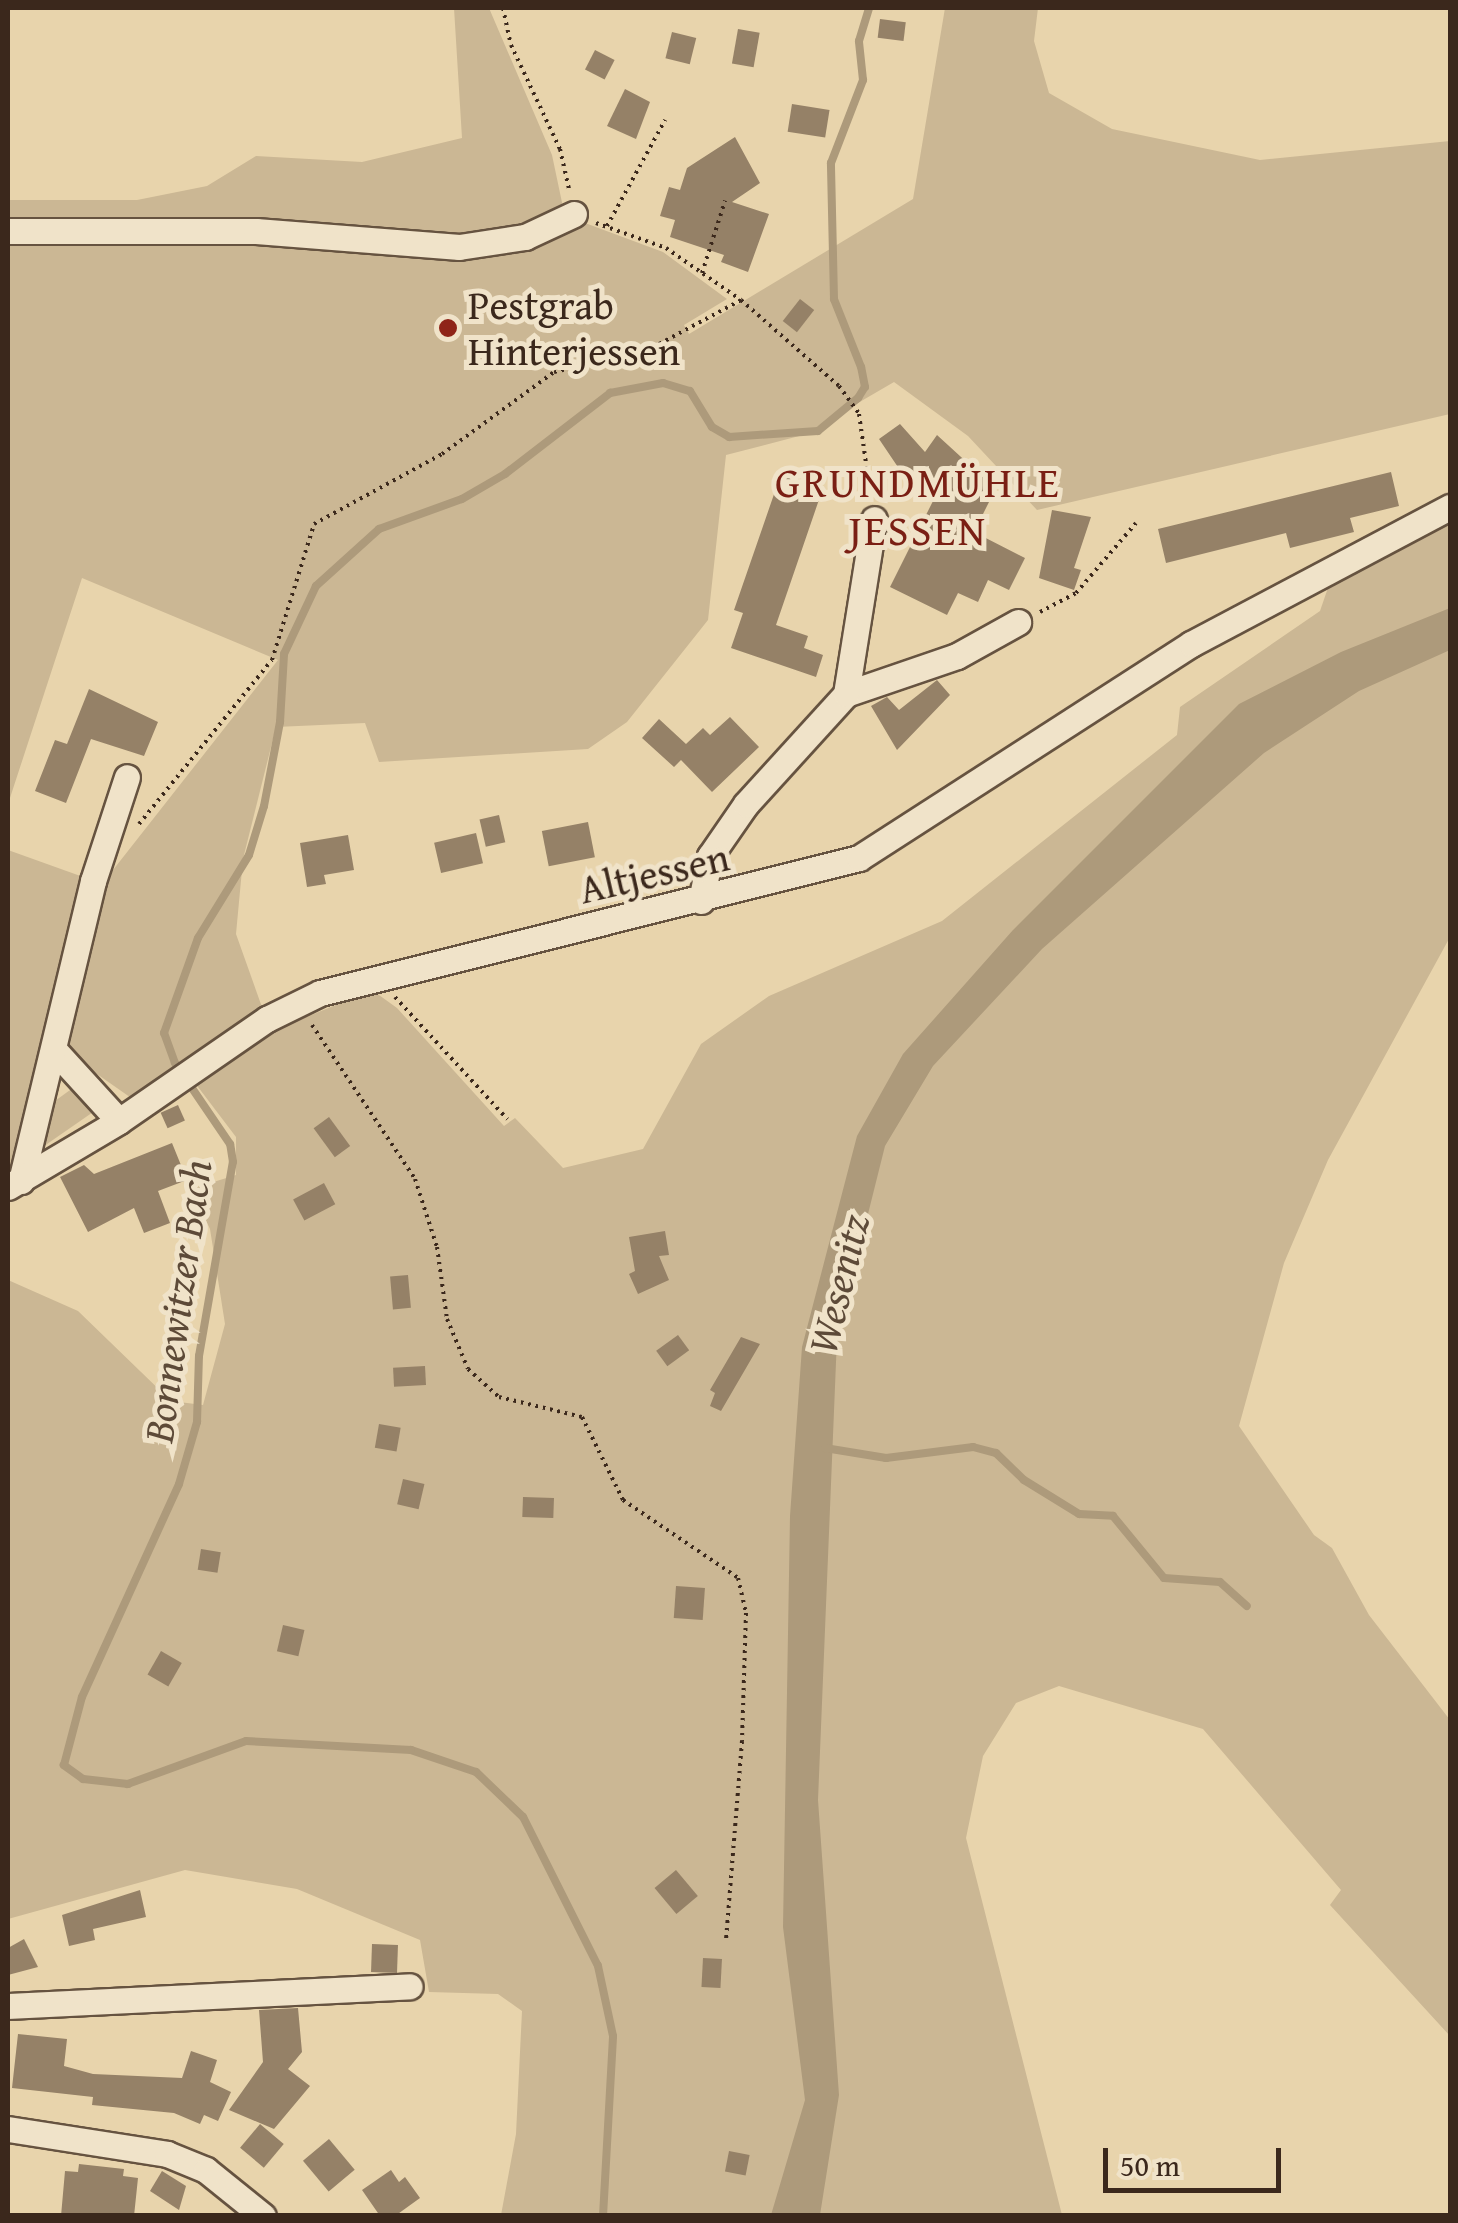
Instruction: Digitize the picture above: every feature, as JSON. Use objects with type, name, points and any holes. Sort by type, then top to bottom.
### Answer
[{"type":"street","points":[[8,231],[256,231],[460,247],[525,237],[574,214]]},
{"type":"street","name":"Altjessen","points":[[14,1184],[299,1004],[378,978],[701,901],[859,858],[1190,644],[1450,508]]},
{"type":"street","points":[[846,694],[874,519]]},
{"type":"street","points":[[701,901],[710,856],[746,804],[846,694],[957,656],[1018,622]]},
{"type":"street","points":[[14,1184],[56,1052],[93,881],[127,777]]},
{"type":"street","points":[[56,1052],[119,1121]]},
{"type":"street","points":[[8,2006],[410,1986]]},
{"type":"street","points":[[8,2129],[166,2154],[206,2170],[263,2216]]},
{"type":"path","points":[[501,8],[501,16],[560,149],[574,214],[666,248],[741,300],[849,400],[859,414],[874,519]]},
{"type":"path","points":[[607,226],[664,120]]},
{"type":"path","points":[[702,273],[725,201]]},
{"type":"path","points":[[128,837],[272,660],[314,524],[442,454],[554,372],[646,351],[741,300]]},
{"type":"path","points":[[1018,622],[1076,593],[1136,523]]},
{"type":"path","points":[[378,978],[507,1119]]},
{"type":"path","points":[[299,1004],[414,1179],[438,1248],[447,1319],[468,1369],[499,1397],[582,1417],[624,1500],[738,1578],[746,1612],[742,1741],[726,1940]]},
{"type":"shaded area","points":[[454,8],[489,8],[552,155],[564,212],[460,238],[8,225],[8,200],[137,200],[207,186],[256,156],[362,162],[462,138]]},
{"type":"shaded area","points":[[945,8],[1038,8],[1034,41],[1049,93],[1112,129],[1260,160],[1450,141],[1450,414],[1037,510],[968,436],[894,382],[803,435],[726,455],[708,620],[627,722],[588,749],[379,762],[365,723],[276,727],[243,859],[236,934],[263,1010],[137,1102],[64,1051],[102,884],[278,660],[82,578],[8,804],[8,238],[252,238],[457,253],[577,220],[663,252],[727,299],[684,325],[689,334],[913,199]]},
{"type":"shaded area","points":[[1450,518],[1450,937],[1328,1160],[1284,1263],[1239,1426],[1314,1535],[1332,1548],[1369,1615],[1450,1720],[1450,2036],[1330,1905],[1341,1890],[1203,1729],[1059,1686],[1016,1703],[983,1756],[966,1838],[1062,2215],[501,2215],[516,2134],[522,2011],[498,1994],[429,1992],[420,1940],[297,1889],[185,1870],[8,1919],[8,1280],[78,1311],[171,1401],[203,1405],[225,1324],[210,1229],[191,1189],[236,1175],[236,1137],[195,1083],[270,1032],[372,990],[397,1008],[504,1126],[515,1118],[563,1168],[643,1149],[701,1044],[769,996],[942,921],[1177,735],[1180,707],[1320,611],[1331,579]]},
{"type":"shaded area","points":[[8,850],[86,878],[16,1158],[8,1169]]},
{"type":"shaded area","points":[[77,1085],[96,1110],[37,1151],[48,1106]]},
{"type":"water","name":"Wesenitz","points":[[1450,608],[1450,650],[1359,691],[1264,753],[1042,949],[933,1066],[885,1146],[837,1338],[818,1800],[839,2095],[820,2215],[771,2215],[805,2100],[783,1927],[790,1516],[802,1347],[857,1136],[903,1054],[1013,930],[1239,704],[1341,652]]},
{"type":"building","points":[[880,19],[906,22],[903,41],[878,38]]},
{"type":"building","points":[[738,29],[760,33],[754,67],[732,63]]},
{"type":"building","points":[[672,32],[696,38],[690,64],[665,58]]},
{"type":"building","points":[[595,50],[615,60],[605,80],[585,70]]},
{"type":"building","points":[[625,89],[650,102],[636,139],[607,126]]},
{"type":"building","points":[[792,104],[830,110],[825,138],[788,132]]},
{"type":"building","points":[[735,137],[760,183],[732,202],[769,214],[748,272],[721,262],[724,255],[670,237],[675,220],[660,216],[669,187],[680,190],[687,168]]},
{"type":"building","points":[[800,299],[814,310],[797,332],[783,321]]},
{"type":"building","points":[[900,424],[925,452],[937,435],[984,478],[993,494],[974,532],[1025,558],[1009,590],[988,580],[978,602],[958,593],[947,615],[890,587],[942,483],[908,482],[879,439]]},
{"type":"building","points":[[1391,472],[1399,506],[1350,518],[1354,532],[1290,548],[1286,533],[1166,563],[1158,529]]},
{"type":"building","points":[[781,474],[823,488],[776,625],[808,636],[804,648],[823,655],[816,677],[731,648],[743,613],[734,610]]},
{"type":"building","points":[[1052,510],[1091,517],[1074,568],[1081,570],[1074,590],[1039,578]]},
{"type":"building","points":[[937,680],[950,695],[897,750],[871,706],[887,697],[899,710]]},
{"type":"building","points":[[89,689],[158,722],[144,756],[91,739],[66,803],[35,791],[55,740],[67,744]]},
{"type":"building","points":[[730,717],[759,747],[712,792],[681,760],[674,767],[642,738],[659,719],[686,744],[703,728],[710,735]]},
{"type":"building","points":[[499,815],[505,842],[486,847],[480,819]]},
{"type":"building","points":[[588,822],[595,857],[549,866],[542,831]]},
{"type":"building","points":[[476,833],[483,863],[441,873],[434,843]]},
{"type":"building","points":[[348,835],[354,870],[324,875],[326,884],[307,887],[300,843]]},
{"type":"building","points":[[178,1105],[185,1121],[168,1128],[161,1113]]},
{"type":"building","points":[[329,1117],[350,1146],[335,1157],[314,1128]]},
{"type":"building","points":[[172,1143],[187,1180],[158,1191],[170,1223],[144,1233],[134,1208],[88,1232],[60,1177],[84,1165],[94,1174]]},
{"type":"building","points":[[324,1183],[335,1204],[304,1221],[293,1199]]},
{"type":"building","points":[[665,1231],[669,1255],[659,1256],[669,1280],[638,1294],[629,1274],[635,1271],[629,1237]]},
{"type":"building","points":[[408,1275],[411,1308],[393,1309],[390,1277]]},
{"type":"building","points":[[678,1335],[689,1350],[667,1366],[656,1351]]},
{"type":"building","points":[[741,1337],[760,1344],[721,1411],[710,1406],[715,1393],[710,1390]]},
{"type":"building","points":[[425,1366],[426,1385],[394,1387],[393,1368]]},
{"type":"building","points":[[379,1424],[401,1428],[396,1451],[375,1448]]},
{"type":"building","points":[[403,1479],[424,1484],[419,1509],[397,1504]]},
{"type":"building","points":[[523,1497],[554,1498],[553,1518],[522,1517]]},
{"type":"building","points":[[201,1549],[221,1552],[217,1573],[198,1570]]},
{"type":"building","points":[[676,1586],[705,1588],[703,1620],[674,1618]]},
{"type":"building","points":[[283,1625],[304,1630],[298,1656],[277,1651]]},
{"type":"building","points":[[161,1651],[182,1663],[168,1686],[148,1674]]},
{"type":"building","points":[[676,1870],[698,1896],[676,1914],[655,1888]]},
{"type":"building","points":[[140,1890],[146,1917],[93,1929],[95,1940],[69,1946],[62,1915]]},
{"type":"building","points":[[24,1939],[38,1967],[8,1975],[8,1948]]},
{"type":"building","points":[[372,1944],[398,1945],[397,1973],[371,1972]]},
{"type":"building","points":[[703,1958],[722,1959],[720,1988],[701,1987]]},
{"type":"building","points":[[298,2008],[302,2052],[288,2069],[310,2086],[274,2129],[229,2110],[263,2062],[259,2010]]},
{"type":"building","points":[[18,2034],[67,2039],[64,2066],[93,2074],[182,2078],[191,2051],[217,2060],[210,2082],[231,2092],[218,2121],[204,2115],[200,2124],[174,2113],[92,2105],[93,2097],[12,2088]]},
{"type":"building","points":[[260,2124],[284,2144],[264,2168],[240,2148]]},
{"type":"building","points":[[329,2139],[355,2170],[329,2191],[303,2161]]},
{"type":"building","points":[[729,2151],[750,2155],[746,2176],[725,2172]]},
{"type":"building","points":[[79,2164],[124,2169],[123,2176],[138,2178],[134,2216],[61,2216],[65,2171],[78,2172]]},
{"type":"building","points":[[391,2170],[399,2182],[405,2177],[420,2198],[395,2216],[380,2216],[362,2190]]},
{"type":"building","points":[[162,2171],[186,2186],[179,2210],[150,2191]]},
{"type":"waterway","name":"Bonnewitzer Bach","points":[[603,2216],[613,2036],[598,1966],[523,1817],[476,1772],[411,1750],[246,1741],[128,1784],[83,1779],[64,1765],[82,1697],[179,1484],[197,1422],[199,1356],[233,1162],[230,1144],[175,1063],[164,1033],[198,938],[249,855],[264,806],[280,722],[284,654],[316,586],[379,529],[462,499],[505,474],[610,393],[663,383],[690,391],[712,427],[729,437],[818,431],[858,398],[865,387],[861,367],[834,299],[831,163],[863,80],[859,41],[869,8]]},
{"type":"waterway","points":[[825,1448],[886,1458],[973,1447],[996,1453],[1024,1480],[1079,1514],[1113,1516],[1164,1578],[1220,1582],[1247,1606]]},
{"type":"place","name":"Pestgrab Hinterjessen","points":[[448,328]]},
{"type":"district","name":"GRUNDMÜHLE JESSEN","points":[[918,506]]}]
